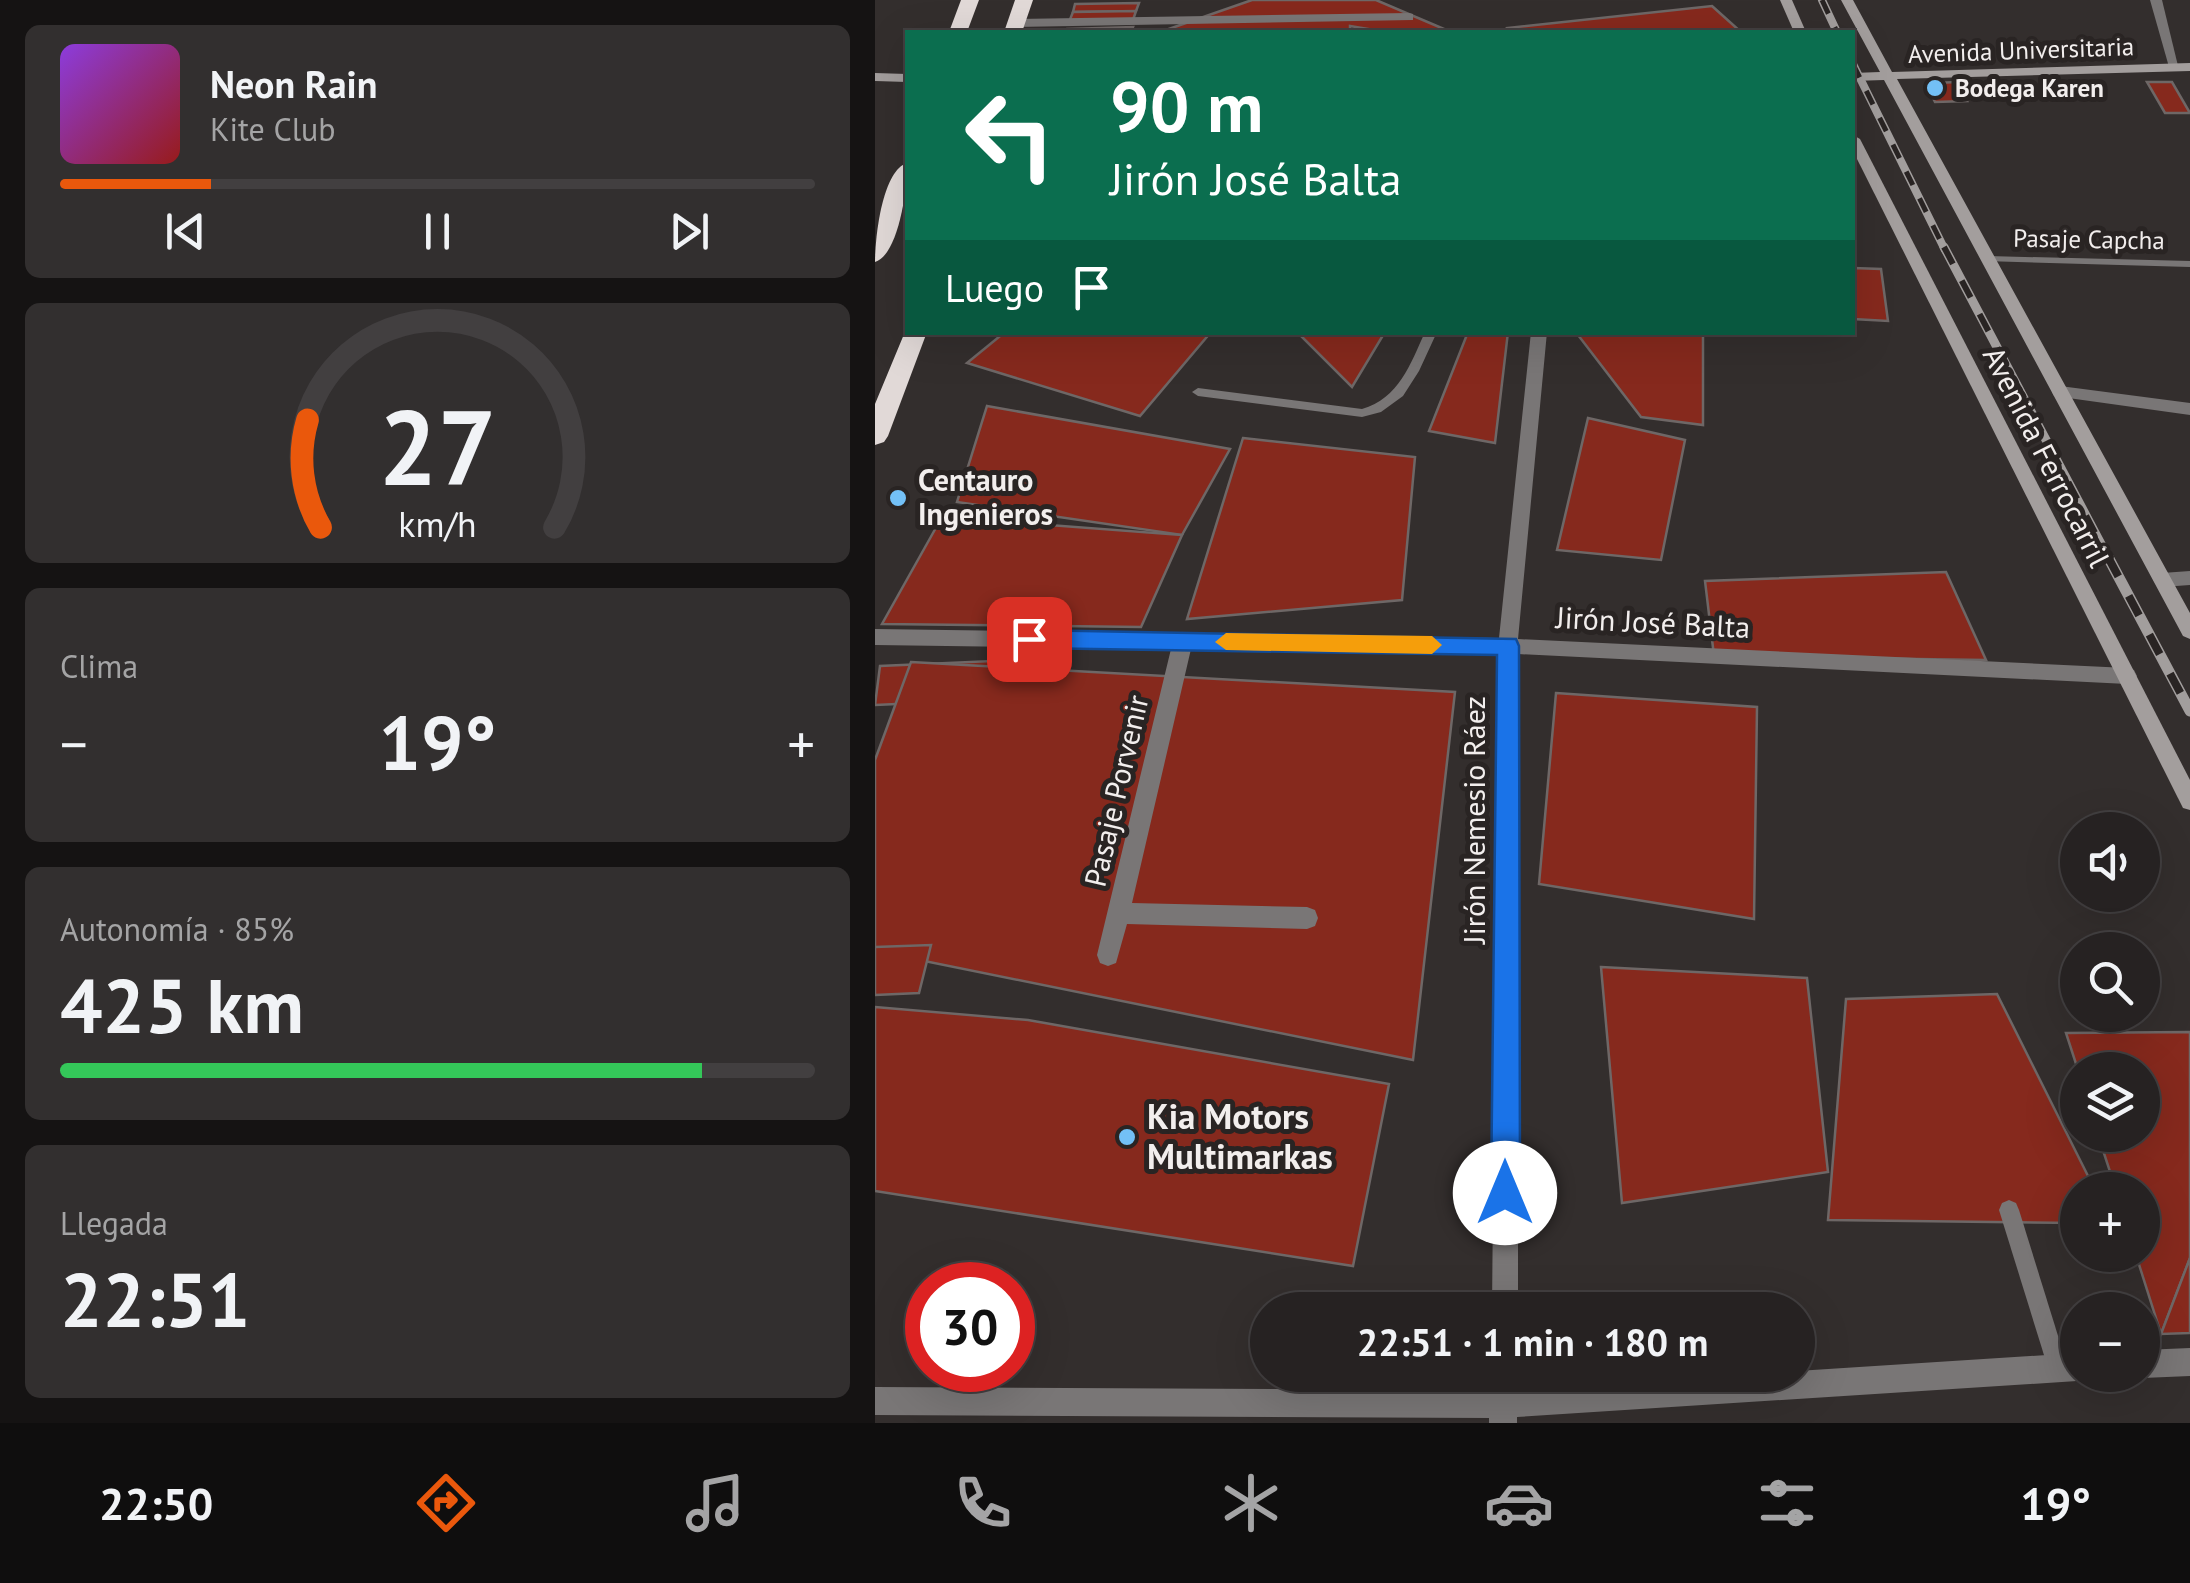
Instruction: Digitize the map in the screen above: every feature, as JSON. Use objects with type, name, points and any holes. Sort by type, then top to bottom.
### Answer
[{"type":"highway","points":[[960,30],[970,0]]},
{"type":"highway","points":[[1015,28],[1024,0]]},
{"type":"highway","points":[[875,255],[905,174]]},
{"type":"highway","points":[[875,436],[914,335]]},
{"type":"street","points":[[1785,0],[1800,30]]},
{"type":"street","name":"Avenida Ferrocarril","points":[[1847,0],[2190,631]]},
{"type":"street","points":[[2156,0],[2183,68]]},
{"type":"street","points":[[1015,28],[1409,18]]},
{"type":"street","name":"Avenida Universitaria","points":[[1855,77],[2183,68]]},
{"type":"street","points":[[875,77],[905,78]]},
{"type":"street","name":"Avenida Ferrocarril","points":[[1855,143],[2190,801]]},
{"type":"street","name":"Jirón Nemesio Ráez","points":[[1505,1292],[1508,646],[1539,335]]},
{"type":"street","points":[[2060,392],[2190,409]]},
{"type":"street","points":[[2163,580],[2190,578]]},
{"type":"street","name":"Jirón José Balta","points":[[875,636],[1508,646],[2127,676]]},
{"type":"street","name":"Pasaje Porvenir","points":[[1108,955],[1183,641]]},
{"type":"street","points":[[1119,913],[1307,918]]},
{"type":"street","points":[[2160,1363],[2190,1362]]},
{"type":"street","points":[[875,1401],[1504,1401],[2060,1367]]},
{"type":"lane","name":"Pasaje Capcha","points":[[1988,259],[2190,264]]},
{"type":"lane","points":[[1199,392],[1363,412],[1382,409],[1395,401],[1429,335]]},
{"type":"lane","points":[[2009,1210],[2060,1346]]},
{"type":"building","points":[[1252,0],[1376,0],[1446,30],[1374,30],[1350,26],[1350,30],[1166,30]]},
{"type":"building","points":[[1139,3],[1136,11],[1073,12],[1075,4]]},
{"type":"building","points":[[1712,6],[1739,30],[1508,30]]},
{"type":"building","points":[[1136,11],[1133,20],[1069,22],[1073,12]]},
{"type":"building","points":[[1133,27],[1132,30],[1067,29]]},
{"type":"building","points":[[1957,82],[1967,101],[1935,102],[1929,90],[1935,83]]},
{"type":"building","points":[[2147,82],[2172,82],[2190,113],[2165,113]]},
{"type":"building","points":[[1855,268],[1881,269],[1888,321],[1855,319]]},
{"type":"building","points":[[1001,335],[1208,335],[1140,416],[967,363]]},
{"type":"building","points":[[1300,335],[1383,335],[1352,387]]},
{"type":"building","points":[[1467,335],[1508,335],[1495,443],[1429,431]]},
{"type":"building","points":[[1578,335],[1703,335],[1703,425],[1641,417]]},
{"type":"building","points":[[987,406],[1230,449],[1182,535],[957,502]]},
{"type":"building","points":[[1588,418],[1685,440],[1661,560],[1557,550]]},
{"type":"building","points":[[1243,438],[1415,457],[1402,600],[1187,619]]},
{"type":"building","points":[[942,517],[1182,535],[1141,627],[882,624]]},
{"type":"building","points":[[1946,572],[1986,660],[1714,656],[1705,581]]},
{"type":"building","points":[[1015,660],[1006,699],[875,705],[880,666]]},
{"type":"building","points":[[911,662],[1455,692],[1413,1060],[875,951],[875,760]]},
{"type":"building","points":[[1556,693],[1757,707],[1754,919],[1539,884]]},
{"type":"building","points":[[931,945],[919,993],[875,995],[875,947]]},
{"type":"building","points":[[1601,967],[1807,978],[1828,1172],[1622,1203]]},
{"type":"building","points":[[1997,994],[2060,1120],[2060,1152],[2076,1152],[2086,1172],[2060,1172],[2060,1223],[1828,1220],[1846,999]]},
{"type":"building","name":"Kia Motors Multimarkas","points":[[875,1007],[1028,1020],[1389,1084],[1353,1266],[875,1191]]},
{"type":"building","points":[[2190,1032],[2190,1258],[2161,1334],[2160,1292],[2148,1292],[2141,1272],[2160,1272],[2160,1172],[2110,1172],[2104,1152],[2160,1152],[2160,1052],[2072,1052],[2066,1033]]},
{"type":"building","points":[[2190,1258],[2190,1333],[2161,1334]]},
{"type":"railway","points":[[1822,0],[1836,30]]},
{"type":"railway","points":[[1855,68],[1945,250]]},
{"type":"railway","points":[[1944,247],[2109,559]]},
{"type":"railway","points":[[2108,557],[2190,711]]},
{"type":"slow traffic","points":[[1226,642],[1432,645]]},
{"type":"place","name":"Bodega Karen","points":[[1935,88]]},
{"type":"place","name":"Centauro Ingenieros","points":[[898,498]]},
{"type":"place","name":"Kia Motors Multimarkas","points":[[1127,1137]]},
{"type":"route","points":[[1029,639],[1508,646],[1505,1193]]}]
